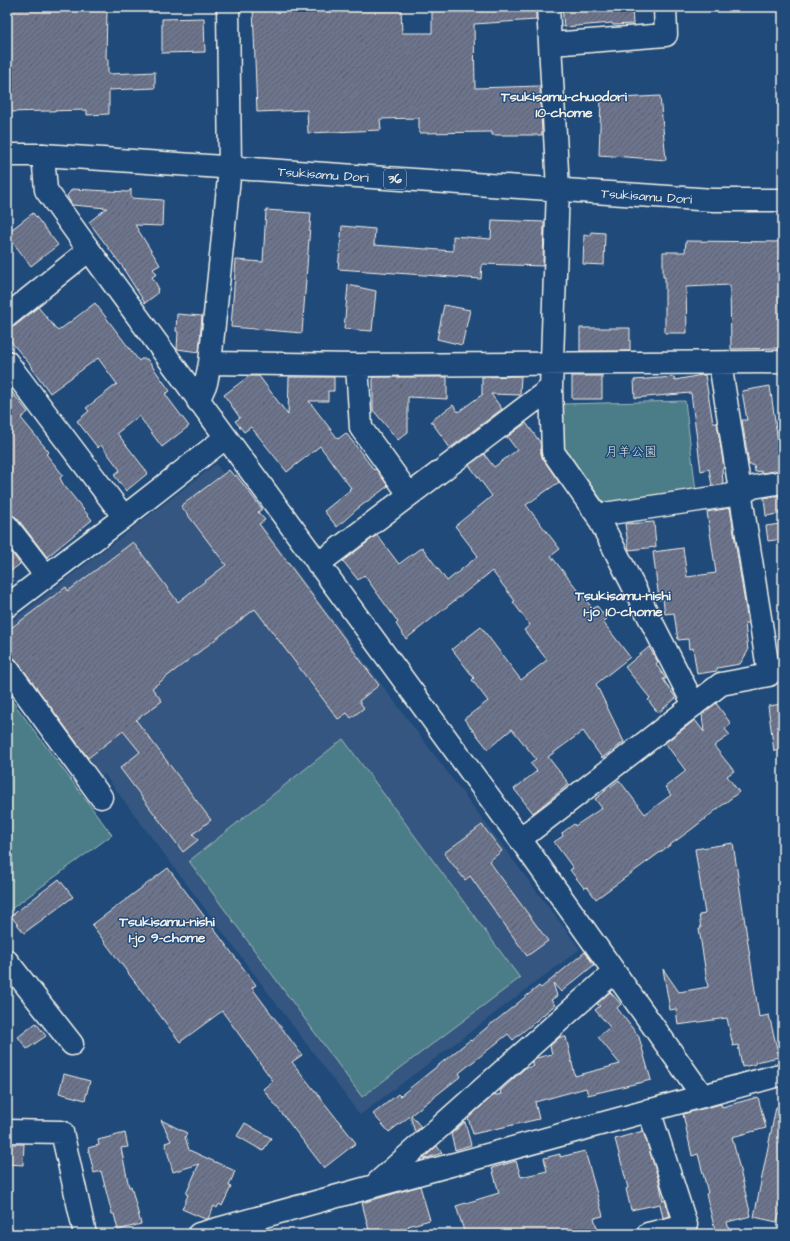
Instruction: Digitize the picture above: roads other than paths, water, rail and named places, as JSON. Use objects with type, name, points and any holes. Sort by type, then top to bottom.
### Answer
[{"type":"main road","points":[[198,401],[206,383],[210,363],[230,168],[228,7]]},
{"type":"main road","points":[[548,7],[558,190],[551,388],[553,452],[597,515],[694,705]]},
{"type":"main road","points":[[551,44],[666,35],[664,7]]},
{"type":"main road","name":"Tsukisamu Dori","points":[[7,155],[43,155],[713,200],[783,200]]},
{"type":"main road","points":[[43,155],[46,190],[225,438],[520,838],[702,1095]]},
{"type":"main road","points":[[7,316],[89,250]]},
{"type":"main road","points":[[7,362],[124,517]]},
{"type":"main road","points":[[210,363],[357,365],[783,362]]},
{"type":"main road","points":[[520,838],[722,684],[769,675],[720,363]]},
{"type":"main road","points":[[357,365],[361,428],[409,494]]},
{"type":"main road","points":[[318,564],[551,388]]},
{"type":"main road","points":[[7,606],[225,438]]},
{"type":"main road","points":[[597,515],[740,494],[753,487],[783,482]]},
{"type":"main road","points":[[7,526],[46,576]]},
{"type":"main road","points":[[7,668],[101,797]]},
{"type":"main road","points":[[7,961],[72,1044]]},
{"type":"main road","points":[[374,1185],[614,972]]},
{"type":"main road","points":[[198,1234],[783,1074]]},
{"type":"main road","points":[[648,1234],[686,1225],[649,1110]]},
{"type":"main road","points":[[7,1131],[62,1132],[85,1234]]},
{"type":"district","name":"Tsukisamu-chuodori 10-chome","points":[[564,104]]},
{"type":"district","name":"Tsukisamu-nishi 1-jo 10-chome","points":[[623,604]]},
{"type":"district","name":"Tsukisamu-nishi 1-jo 9-chome","points":[[167,930]]},
{"type":"park label","name":"月羊公園","points":[[631,451]]}]
